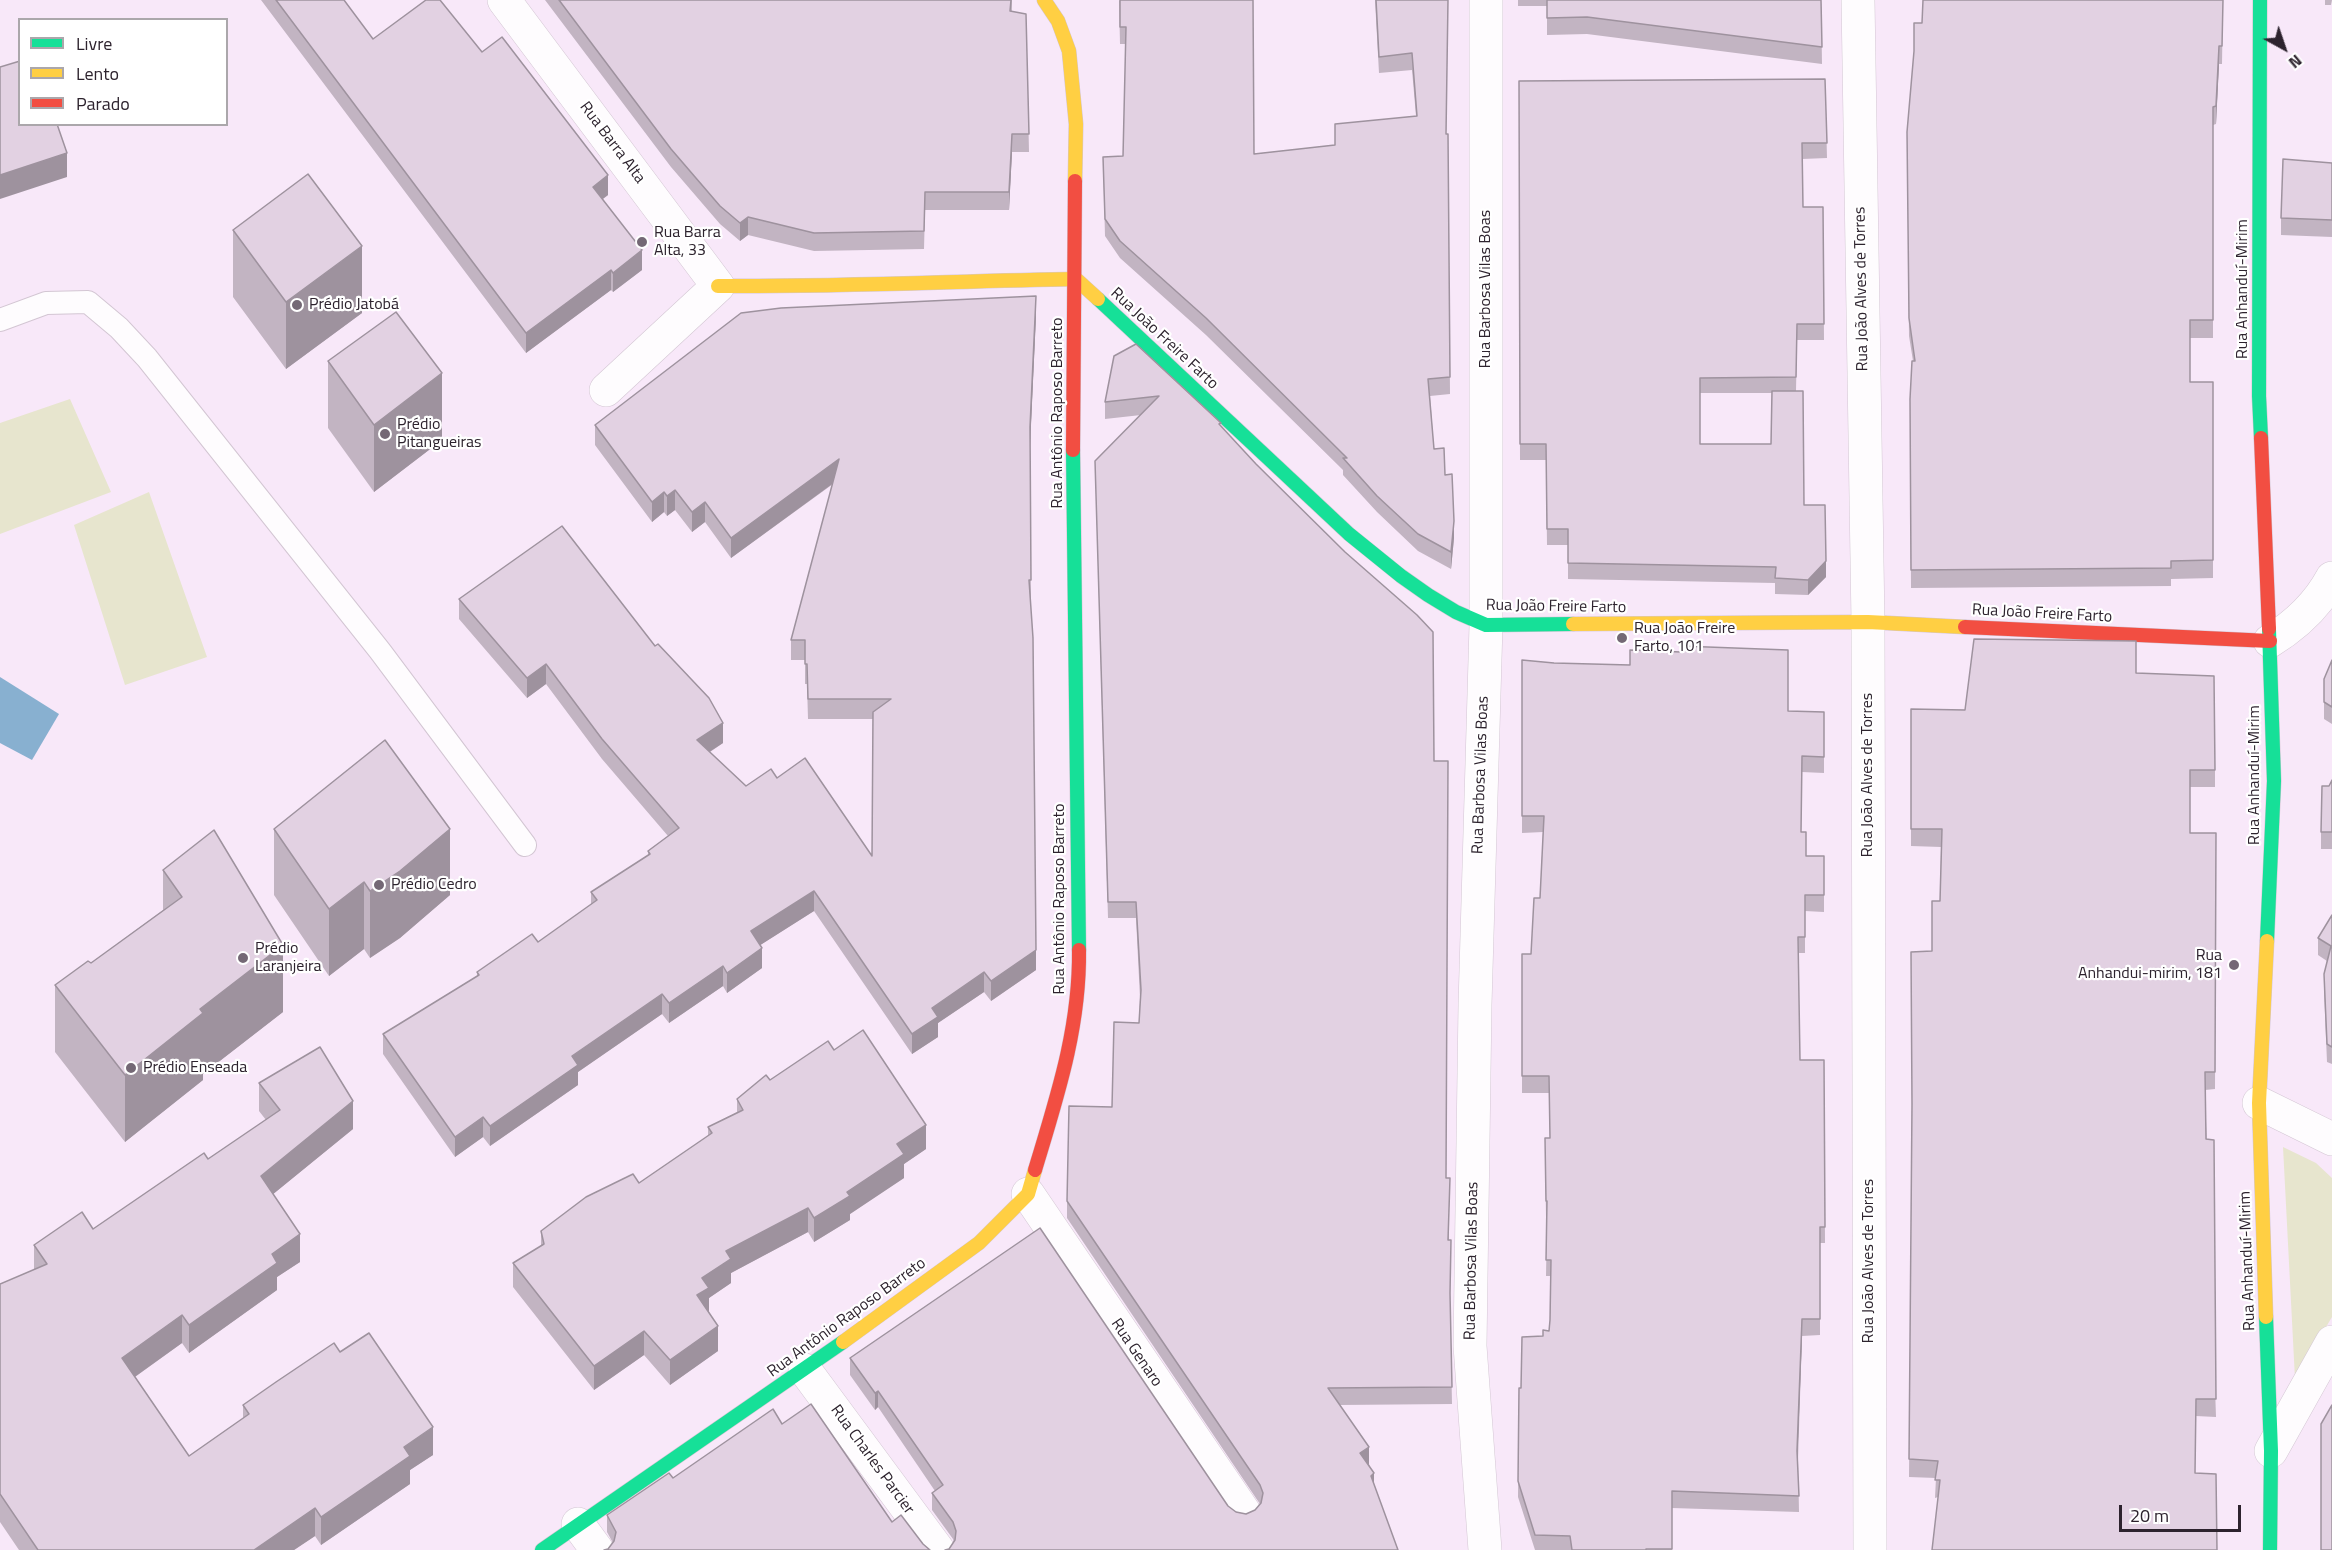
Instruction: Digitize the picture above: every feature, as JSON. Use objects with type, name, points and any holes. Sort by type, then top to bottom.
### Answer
[{"type":"street","name":"Rua Barra Alta","points":[[504,0],[718,286]]},
{"type":"street","name":"Rua Antônio Raposo Barreto","points":[[542,1550],[805,1370],[979,1243],[1028,1194],[1070,1048],[1074,1028],[1078,966],[1073,436],[1076,124],[1069,51],[1058,21],[1044,0]]},
{"type":"street","name":"Rua Barbosa Vilas Boas","points":[[1485,1550],[1470,1346],[1475,1005],[1486,625],[1486,0]]},
{"type":"street","name":"Rua João Alves de Torres","points":[[1858,0],[1868,622],[1870,1550]]},
{"type":"street","name":"Rua Anhanduí-Mirim","points":[[2260,0],[2259,396],[2274,781],[2259,1103],[2271,1451],[2270,1550]]},
{"type":"street","points":[[606,390],[718,286],[812,287],[880,283],[1076,279]]},
{"type":"street","name":"Rua João Freire Farto","points":[[1076,279],[1369,551],[1434,599],[1464,617],[1486,625],[1868,622],[2270,642]]},
{"type":"street","points":[[2270,642],[2309,612],[2332,578]]},
{"type":"street","points":[[2259,1103],[2332,1139]]},
{"type":"street","name":"Rua Genaro","points":[[1028,1194],[1244,1512]]},
{"type":"street","points":[[2271,1451],[2332,1342]]},
{"type":"street","name":"Rua Charles Parcier","points":[[805,1370],[938,1550]]},
{"type":"street","points":[[578,1524],[597,1550]]},
{"type":"lane","points":[[0,320],[46,303],[88,302],[119,328],[147,358],[380,651],[525,845]]},
{"type":"shaded area","points":[[70,399],[111,492],[0,534],[0,423]]},
{"type":"shaded area","points":[[149,492],[207,657],[125,685],[74,525]]},
{"type":"shaded area","points":[[2283,1147],[2316,1163],[2332,1178],[2332,1317],[2295,1379]]},
{"type":"water","points":[[0,677],[59,714],[32,760],[0,743]]},
{"type":"building","points":[[276,0],[344,0],[373,39],[426,0],[440,0],[482,52],[502,37],[608,175],[593,187],[642,250],[613,273],[611,270],[526,333]]},
{"type":"building","points":[[559,0],[1011,0],[1010,11],[1026,14],[1029,134],[1012,134],[1009,192],[925,192],[924,231],[814,233],[748,217],[740,223],[720,206],[671,149]]},
{"type":"building","points":[[1120,0],[1253,0],[1254,154],[1335,145],[1335,124],[1417,116],[1412,53],[1379,57],[1376,0],[1448,0],[1446,134],[1448,134],[1450,377],[1428,379],[1434,449],[1444,448],[1445,475],[1452,474],[1454,521],[1451,552],[1418,534],[1377,496],[1343,458],[1347,458],[1206,318],[1120,241],[1105,219],[1103,157],[1123,156],[1126,27],[1120,27]]},
{"type":"building","points":[[1547,0],[1821,0],[1822,47],[1587,17],[1547,18]]},
{"type":"building","points":[[1923,0],[2223,0],[2222,46],[2219,46],[2216,106],[2213,107],[2213,320],[2190,320],[2190,382],[2213,382],[2213,560],[2171,561],[2171,568],[1911,570],[1910,399],[1912,361],[1915,361],[1909,318],[1907,132],[1914,23],[1922,23]]},
{"type":"building","points":[[18,62],[18,126],[58,126],[67,153],[0,175],[0,67]]},
{"type":"building","points":[[1825,79],[1827,143],[1802,143],[1803,207],[1823,207],[1824,324],[1797,324],[1796,377],[1700,378],[1700,444],[1771,444],[1772,391],[1803,391],[1804,505],[1825,505],[1826,561],[1808,580],[1775,578],[1776,567],[1568,563],[1568,529],[1547,529],[1546,444],[1520,444],[1519,81]]},
{"type":"building","points":[[2283,159],[2332,163],[2332,220],[2281,218]]},
{"type":"building","points":[[308,174],[362,246],[286,302],[233,230]]},
{"type":"building","points":[[1036,296],[1030,427],[1031,580],[1029,580],[1033,638],[1036,950],[991,981],[984,972],[932,1008],[938,1017],[912,1034],[814,891],[751,931],[762,948],[727,973],[723,966],[669,1003],[662,994],[572,1056],[578,1065],[490,1126],[483,1117],[455,1137],[383,1034],[479,975],[477,972],[532,934],[538,942],[597,900],[591,892],[650,854],[648,851],[679,828],[602,739],[546,664],[527,678],[459,599],[562,526],[655,646],[658,644],[709,698],[723,723],[697,740],[746,786],[771,769],[777,778],[805,758],[872,856],[873,712],[891,699],[808,699],[805,640],[791,640],[839,459],[731,538],[705,502],[692,512],[675,490],[667,496],[664,492],[652,502],[595,425],[741,313],[781,308]]},
{"type":"building","points":[[396,312],[442,373],[374,425],[328,361]]},
{"type":"building","points":[[1136,344],[1221,423],[1219,424],[1256,464],[1345,552],[1417,615],[1433,632],[1434,761],[1448,761],[1446,1178],[1450,1178],[1448,1240],[1451,1240],[1452,1387],[1328,1388],[1369,1447],[1360,1453],[1374,1473],[1371,1476],[1398,1550],[945,1550],[949,1549],[955,1540],[956,1531],[953,1522],[932,1493],[943,1485],[878,1391],[875,1393],[850,1358],[1040,1228],[1228,1506],[1236,1512],[1246,1514],[1255,1510],[1261,1503],[1263,1493],[1260,1485],[1067,1201],[1069,1106],[1112,1107],[1114,1022],[1139,1023],[1141,990],[1136,902],[1108,902],[1095,461],[1159,396],[1105,402],[1114,356]]},
{"type":"building","points":[[1974,639],[2136,641],[2136,673],[2214,676],[2215,770],[2190,770],[2190,833],[2216,833],[2215,1072],[2205,1072],[2206,1139],[2214,1140],[2216,1399],[2196,1399],[2195,1473],[2216,1474],[2217,1550],[1932,1550],[1940,1480],[1935,1480],[1938,1461],[1909,1459],[1911,952],[1932,951],[1932,901],[1940,901],[1942,829],[1911,829],[1911,709],[1965,710]]},
{"type":"building","points":[[1681,646],[1788,650],[1788,711],[1824,712],[1824,757],[1802,756],[1801,832],[1806,832],[1806,856],[1824,856],[1824,895],[1805,895],[1805,937],[1798,937],[1800,1060],[1824,1060],[1825,1227],[1820,1227],[1820,1319],[1802,1319],[1797,1451],[1799,1496],[1672,1491],[1672,1549],[1572,1550],[1570,1536],[1535,1535],[1518,1481],[1522,1337],[1543,1336],[1543,1330],[1549,1331],[1551,1260],[1546,1260],[1545,1138],[1550,1138],[1549,1076],[1522,1076],[1522,954],[1531,954],[1534,898],[1540,898],[1544,816],[1522,816],[1522,660],[1630,665],[1630,650],[1681,652]]},
{"type":"building","points":[[2332,660],[2332,707],[2324,702],[2324,679]]},
{"type":"building","points":[[385,740],[450,829],[400,871],[370,891],[364,882],[329,909],[274,829]]},
{"type":"building","points":[[2332,780],[2332,832],[2321,832],[2322,786],[2329,786]]},
{"type":"building","points":[[214,830],[283,945],[200,1009],[203,1013],[125,1075],[55,985],[88,961],[91,963],[182,897],[163,870]]},
{"type":"building","points":[[2332,915],[2332,1047],[2327,1044],[2324,974],[2331,946],[2318,938]]},
{"type":"building","points":[[863,1030],[926,1125],[897,1144],[904,1154],[847,1192],[850,1196],[814,1218],[808,1208],[726,1251],[731,1259],[702,1278],[709,1288],[697,1295],[718,1326],[670,1360],[644,1331],[594,1366],[513,1263],[544,1244],[541,1231],[586,1197],[633,1174],[639,1183],[712,1133],[708,1127],[743,1110],[737,1099],[766,1075],[770,1080],[828,1041],[834,1050]]},
{"type":"building","points":[[320,1047],[353,1101],[261,1176],[300,1234],[272,1254],[277,1263],[189,1325],[182,1315],[122,1358],[189,1456],[249,1414],[243,1405],[276,1382],[334,1343],[340,1352],[369,1333],[433,1427],[404,1447],[410,1456],[321,1517],[315,1508],[254,1550],[38,1550],[0,1494],[0,1284],[47,1264],[34,1245],[82,1212],[93,1229],[204,1153],[208,1159],[280,1110],[259,1083]]},
{"type":"building","points":[[811,1404],[892,1522],[901,1515],[930,1550],[604,1550],[608,1549],[614,1541],[616,1532],[607,1515],[669,1473],[673,1478],[773,1409],[782,1424]]},
{"type":"building","points":[[2332,1405],[2332,1550],[2321,1550],[2321,1424]]},
{"type":"traffic: fast","points":[[2260,0],[2259,396],[2261,438]]},
{"type":"traffic: fast","points":[[1098,299],[1349,534],[1428,595],[1456,612],[1486,625],[1573,624]]},
{"type":"traffic: fast","points":[[1073,450],[1079,950]]},
{"type":"traffic: fast","points":[[2267,941],[2274,781],[2269,629]]},
{"type":"traffic: fast","points":[[2266,1317],[2271,1451],[2270,1550]]},
{"type":"traffic: fast","points":[[542,1550],[843,1342]]},
{"type":"traffic: slow","points":[[1044,0],[1058,21],[1069,51],[1076,124],[1075,181]]},
{"type":"traffic: slow","points":[[718,286],[1076,279],[1098,299]]},
{"type":"traffic: slow","points":[[1573,624],[1868,622],[1965,627]]},
{"type":"traffic: slow","points":[[2266,1317],[2259,1103],[2267,941]]},
{"type":"traffic: slow","points":[[843,1342],[979,1243],[1028,1194],[1035,1170]]},
{"type":"traffic: jam","points":[[1073,450],[1075,181]]},
{"type":"traffic: jam","points":[[2261,438],[2269,629]]},
{"type":"traffic: jam","points":[[1965,627],[2270,641]]},
{"type":"traffic: jam","points":[[1035,1170],[1066,1062],[1076,1007],[1079,950]]},
{"type":"place","name":"Rua Barra Alta, 33","points":[[642,242]]},
{"type":"place","name":"Prédio Jatobá","points":[[297,305]]},
{"type":"place","name":"Prédio Pitangueiras","points":[[385,434]]},
{"type":"place","name":"Rua João Freire Farto, 101","points":[[1622,638]]},
{"type":"place","name":"Prédio Cedro","points":[[379,885]]},
{"type":"place","name":"Prédio Laranjeira","points":[[243,958]]},
{"type":"place","name":"Rua Anhandui-mirim, 181","points":[[2234,965]]},
{"type":"place","name":"Prédio Enseada","points":[[131,1068]]}]
